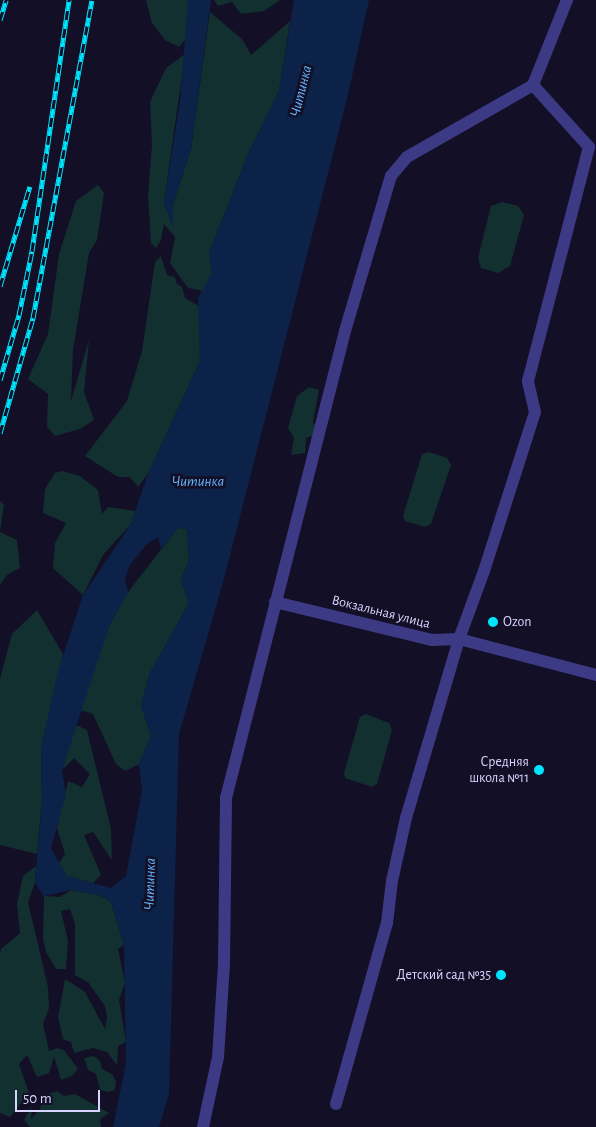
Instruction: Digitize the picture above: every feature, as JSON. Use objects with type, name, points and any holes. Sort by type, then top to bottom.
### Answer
[{"type":"street","points":[[203,1127],[218,1057],[224,963],[226,798],[345,331],[391,176],[407,157],[533,85],[566,0]]},
{"type":"street","points":[[336,1104],[387,923],[392,881],[406,818],[459,639],[484,571],[535,412],[528,381],[589,147],[533,85]]},
{"type":"street","name":"Вокзальная улица","points":[[275,602],[432,640],[459,639],[596,675]]},
{"type":"green space","points":[[146,0],[188,0],[187,37],[179,47],[165,40],[152,23]]},
{"type":"green space","points":[[214,0],[280,0],[264,11],[241,14],[232,2],[218,6]]},
{"type":"green space","points":[[210,12],[242,39],[251,55],[290,21],[279,91],[248,154],[209,253],[212,273],[203,291],[188,288],[170,263],[175,237],[164,224],[161,240],[156,248],[151,243],[148,196],[152,145],[150,102],[166,68],[185,54],[164,203],[172,224],[173,204],[191,149]]},
{"type":"green space","points":[[98,185],[104,193],[97,240],[89,253],[73,350],[71,401],[89,340],[84,392],[94,420],[80,429],[55,436],[47,427],[48,394],[28,379],[48,334],[59,254],[76,201]]},
{"type":"green space","points":[[502,202],[518,206],[524,215],[510,266],[498,273],[481,268],[478,258],[491,206]]},
{"type":"green space","points":[[161,256],[167,275],[175,277],[177,284],[182,287],[185,298],[199,306],[200,361],[148,474],[138,487],[130,477],[118,477],[85,456],[127,401],[142,351],[155,262]]},
{"type":"green space","points":[[309,387],[319,390],[313,422],[316,427],[313,436],[306,438],[305,453],[291,455],[294,438],[288,428],[297,396]]},
{"type":"green space","points":[[429,452],[447,458],[451,465],[431,524],[425,527],[405,521],[403,516],[422,454]]},
{"type":"green space","points":[[62,471],[80,476],[98,490],[102,514],[108,507],[135,511],[131,524],[103,555],[83,595],[53,568],[55,543],[66,523],[43,513],[45,489],[55,473]]},
{"type":"green space","points":[[0,501],[4,505],[0,532]]},
{"type":"green space","points":[[178,528],[187,529],[189,560],[181,581],[189,603],[150,673],[141,705],[151,736],[139,764],[125,771],[116,764],[93,714],[80,710],[110,624],[128,592]]},
{"type":"green space","points":[[0,532],[17,540],[20,568],[7,575],[0,585]]},
{"type":"green space","points":[[37,610],[63,654],[41,748],[42,800],[37,854],[0,845],[0,679],[12,634]]},
{"type":"green space","points":[[366,714],[389,723],[392,730],[377,784],[372,787],[345,778],[344,773],[360,717]]},
{"type":"green space","points":[[76,725],[87,730],[111,829],[112,860],[93,832],[84,835],[101,875],[93,883],[67,876],[59,863],[65,854],[57,828],[68,781],[82,787],[90,774],[74,758],[62,770]]},
{"type":"green space","points":[[36,866],[35,883],[28,902],[48,987],[49,1008],[43,1024],[49,1051],[57,1048],[64,1050],[78,1069],[72,1076],[61,1080],[54,1057],[49,1073],[37,1077],[27,1055],[19,1064],[29,1093],[10,1117],[0,1113],[0,955],[1,949],[20,933],[17,904],[23,876]]},
{"type":"green space","points":[[71,890],[99,895],[111,902],[124,945],[118,949],[125,983],[119,1000],[126,1042],[118,1046],[117,1065],[107,1052],[93,1048],[74,1053],[71,1042],[63,1039],[58,1017],[65,979],[85,992],[105,1029],[107,1017],[105,1006],[88,982],[75,975],[75,924],[70,909],[61,911],[68,941],[66,969],[56,969],[46,952],[43,938],[44,896],[60,897]]},
{"type":"green space","points":[[94,1056],[100,1061],[102,1069],[112,1074],[116,1081],[115,1090],[107,1092],[100,1090],[96,1074],[88,1070],[84,1058]]},
{"type":"green space","points":[[57,1091],[64,1096],[75,1094],[109,1113],[100,1119],[101,1127],[30,1127],[24,1120],[32,1107],[31,1119],[40,1109],[43,1096]]},
{"type":"water","points":[[188,0],[211,0],[191,149],[173,204],[173,226],[164,203],[180,101]]},
{"type":"water","name":"Читинка","points":[[294,0],[369,0],[347,99],[224,579],[179,734],[169,1094],[159,1127],[113,1127],[126,1063],[124,945],[111,902],[99,895],[71,890],[44,896],[35,883],[42,800],[41,748],[58,671],[83,595],[131,524],[148,474],[200,361],[198,298],[212,273],[209,253],[248,154],[279,91]],"holes":[[[178,528],[187,529],[189,560],[181,581],[189,603],[150,673],[141,705],[151,736],[139,764],[142,790],[126,876],[111,888],[67,876],[51,848],[66,795],[62,770],[110,624],[128,592],[125,579],[130,565],[147,544],[158,537],[161,549]]]},
{"type":"railway","points":[[0,20],[6,0]]},
{"type":"railway","points":[[0,380],[19,315],[32,251],[69,0]]},
{"type":"railway","points":[[0,433],[33,318],[92,0]]},
{"type":"railway","points":[[0,286],[30,186]]},
{"type":"place","name":"Ozon","points":[[493,622]]},
{"type":"place","name":"Средняя школа №11","points":[[539,770]]},
{"type":"place","name":"Детский сад №35","points":[[501,975]]}]
